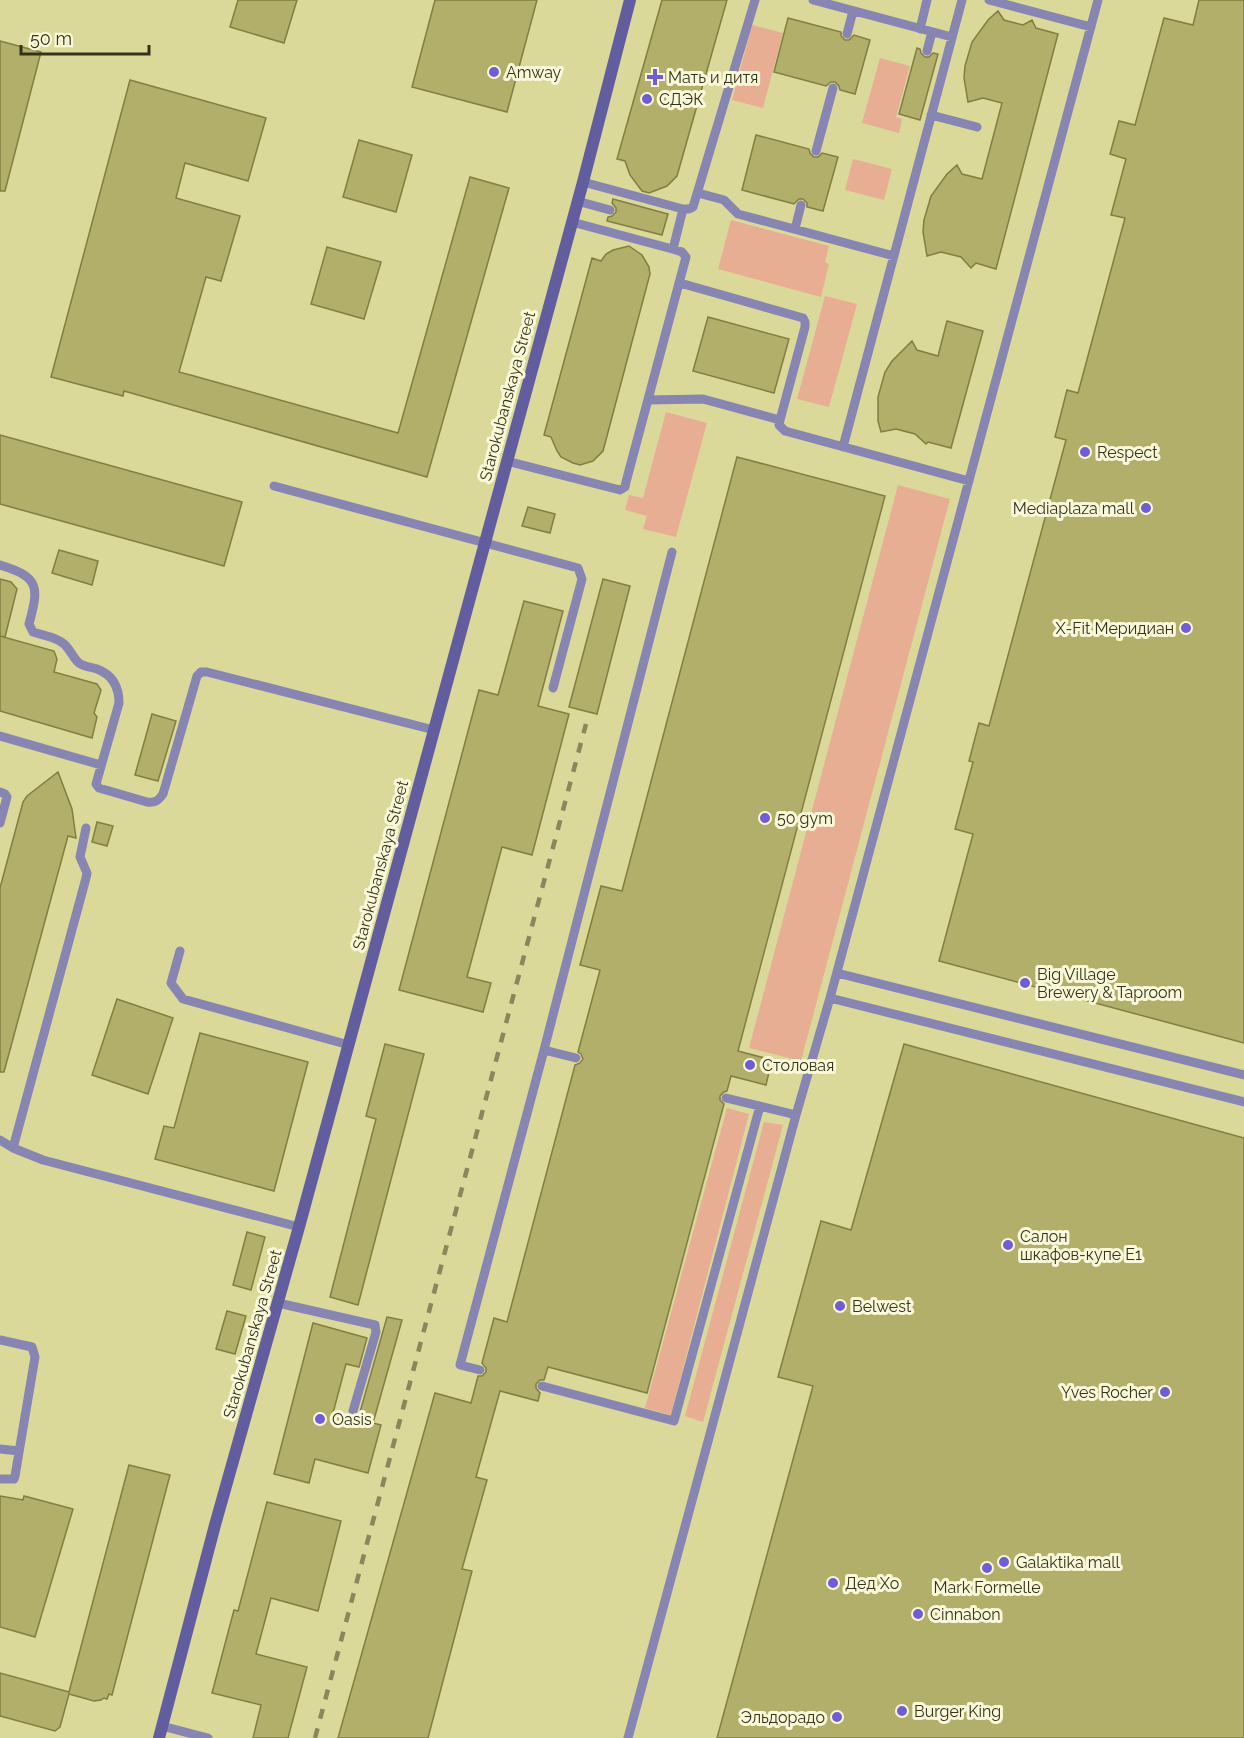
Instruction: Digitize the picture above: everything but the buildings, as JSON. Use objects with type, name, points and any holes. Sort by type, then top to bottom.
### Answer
[{"type":"street","name":"Starokubanskaya Street","points":[[161,1732],[215,1525],[349,1045],[583,182],[630,0]]},
{"type":"lane","points":[[583,182],[683,209],[693,207],[755,0]]},
{"type":"lane","points":[[920,29],[927,0]]},
{"type":"lane","points":[[843,447],[962,0]]},
{"type":"lane","points":[[989,0],[1091,27]]},
{"type":"lane","points":[[628,1738],[796,1115],[837,973],[1098,0]]},
{"type":"lane","points":[[818,1],[952,37]]},
{"type":"lane","points":[[847,34],[853,11]]},
{"type":"lane","points":[[927,51],[932,32]]},
{"type":"lane","points":[[816,151],[833,88]]},
{"type":"lane","points":[[931,115],[977,127]]},
{"type":"lane","points":[[698,193],[724,200],[738,214],[894,256]]},
{"type":"lane","points":[[577,201],[610,210]]},
{"type":"lane","points":[[795,229],[801,206]]},
{"type":"lane","points":[[673,249],[683,209]]},
{"type":"lane","points":[[507,461],[620,490],[627,482],[686,258],[682,252],[673,249],[572,222]]},
{"type":"lane","points":[[680,283],[803,318],[805,327],[779,425],[782,430],[969,481]]},
{"type":"lane","points":[[648,400],[703,399],[780,420]]},
{"type":"lane","points":[[274,486],[578,568],[582,579],[553,687]]},
{"type":"lane","points":[[480,1370],[460,1365],[672,552]]},
{"type":"lane","points":[[0,566],[19,571],[27,576],[35,590],[36,598],[28,624],[33,632],[64,644],[76,661],[107,673],[114,681],[119,693],[119,702],[96,784],[99,788],[147,802],[153,803],[159,800],[163,794],[197,676],[201,672],[434,730]]},
{"type":"lane","points":[[0,736],[101,765]]},
{"type":"lane","points":[[0,792],[7,797],[0,823]]},
{"type":"lane","points":[[14,1148],[86,878],[87,873],[80,853],[86,828]]},
{"type":"lane","points":[[180,951],[171,983],[183,999],[349,1045]]},
{"type":"lane","points":[[837,973],[1244,1075]]},
{"type":"lane","points":[[830,998],[1244,1102]]},
{"type":"lane","points":[[544,1050],[576,1058]]},
{"type":"lane","points":[[726,1098],[796,1115]]},
{"type":"lane","points":[[542,1386],[674,1421],[760,1106]]},
{"type":"lane","points":[[0,1140],[43,1160],[299,1227]]},
{"type":"lane","points":[[278,1303],[375,1325],[376,1332],[353,1411]]},
{"type":"lane","points":[[0,1340],[27,1345],[32,1347],[35,1353],[14,1479],[0,1479]]},
{"type":"lane","points":[[0,1449],[19,1451]]},
{"type":"lane","points":[[161,1732],[208,1738]]},
{"type":"shaded area","points":[[752,25],[783,33],[763,108],[732,100]]},
{"type":"shaded area","points":[[880,58],[910,66],[896,117],[902,119],[899,133],[862,123]]},
{"type":"shaded area","points":[[853,159],[892,169],[884,200],[845,190]]},
{"type":"shaded area","points":[[731,220],[829,246],[825,262],[829,264],[821,297],[718,269]]},
{"type":"shaded area","points":[[825,296],[857,304],[829,407],[797,399]]},
{"type":"shaded area","points":[[666,412],[707,423],[676,537],[643,529],[647,516],[625,510],[629,495],[643,498]]},
{"type":"shaded area","points":[[898,485],[950,499],[801,1061],[749,1048]]},
{"type":"shaded area","points":[[727,1108],[749,1114],[671,1415],[645,1408]]},
{"type":"shaded area","points":[[764,1122],[783,1125],[703,1422],[685,1416]]},
{"type":"railway","points":[[315,1738],[586,724]]},
{"type":"place","name":"Amway","points":[[494,72]]},
{"type":"place","name":"Мать и дитя","points":[[655,77]]},
{"type":"place","name":"СДЭК","points":[[647,99]]},
{"type":"place","name":"Respect","points":[[1085,452]]},
{"type":"place","name":"Mediaplaza mall","points":[[1146,508]]},
{"type":"place","name":"X-Fit Меридиан","points":[[1186,628]]},
{"type":"place","name":"50 gym","points":[[765,818]]},
{"type":"place","name":"Big Village Brewery & Taproom","points":[[1025,983]]},
{"type":"place","name":"Столовая","points":[[750,1065]]},
{"type":"place","name":"Салон шкафов-купе Е1","points":[[1008,1245]]},
{"type":"place","name":"Belwest","points":[[840,1306]]},
{"type":"place","name":"Yves Rocher","points":[[1165,1392]]},
{"type":"place","name":"Oasis","points":[[320,1419]]},
{"type":"place","name":"Galaktika mall","points":[[1004,1562]]},
{"type":"place","name":"Mark Formelle","points":[[987,1568]]},
{"type":"place","name":"Дед Хо","points":[[833,1583]]},
{"type":"place","name":"Cinnabon","points":[[918,1614]]},
{"type":"place","name":"Burger King","points":[[902,1711]]},
{"type":"place","name":"Эльдорадо","points":[[837,1717]]}]
